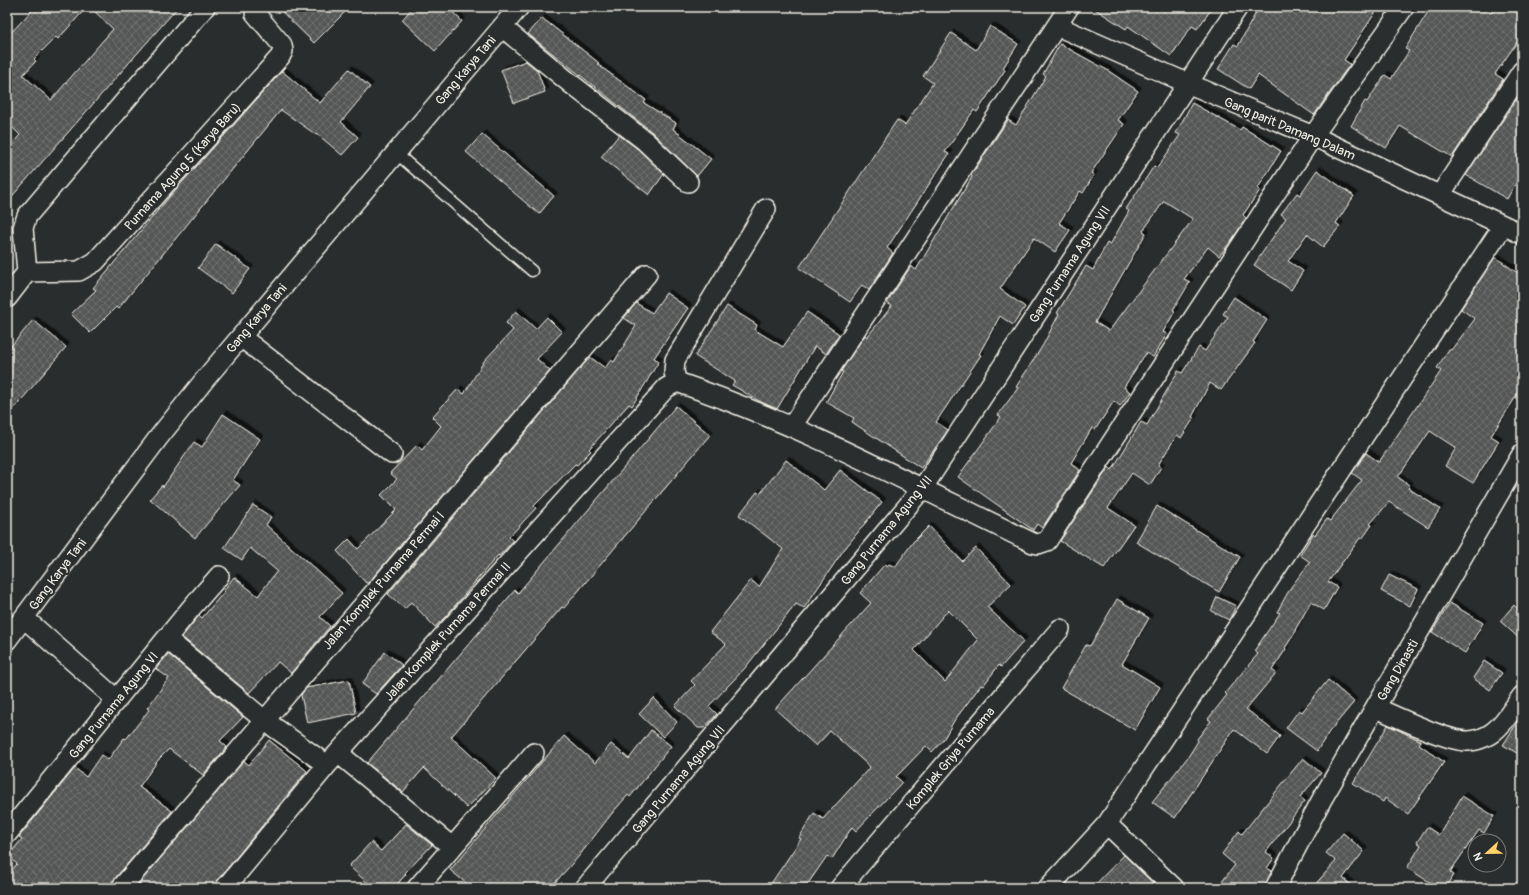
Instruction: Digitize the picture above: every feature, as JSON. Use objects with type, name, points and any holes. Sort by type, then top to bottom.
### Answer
[{"type":"street","points":[[7,298],[27,272],[23,228],[27,216],[205,7]]},
{"type":"street","name":"Gang Karya Tani","points":[[7,640],[159,437],[502,26],[520,7]]},
{"type":"street","points":[[792,426],[1069,7]]},
{"type":"street","name":"Gang Purnama Agung VII","points":[[585,888],[922,489],[1238,7]]},
{"type":"street","points":[[766,209],[675,360],[674,372],[677,382],[730,400],[792,426],[1032,543],[1038,544],[1046,541],[1313,136],[1404,7]]},
{"type":"street","name":"Purnama Agung 5 (Karya Baru)","points":[[27,272],[79,271],[95,262],[280,57],[283,51],[282,45],[254,9]]},
{"type":"street","points":[[502,26],[570,84],[644,140],[688,182]]},
{"type":"street","name":"Gang parit Damang Dalam","points":[[1057,26],[1187,84],[1313,136],[1522,234]]},
{"type":"street","points":[[1440,196],[1522,71]]},
{"type":"street","points":[[1048,888],[1107,824],[1503,226]]},
{"type":"street","name":"Jalan Komplek Purnama Permai I","points":[[121,888],[647,274]]},
{"type":"street","points":[[241,337],[392,454]]},
{"type":"street","name":"Jalan Komplek Purnama Permai II","points":[[225,888],[333,759],[666,388],[677,382]]},
{"type":"street","name":"Gang Dinasti","points":[[1275,888],[1321,801],[1522,454]]},
{"type":"street","name":"Gang Purnama Agung VI","points":[[7,834],[219,576]]},
{"type":"street","points":[[24,618],[117,700]]},
{"type":"street","name":"Komplek Griya Purnama","points":[[840,888],[1060,629]]},
{"type":"street","points":[[167,639],[264,720],[333,759],[452,847]]},
{"type":"street","points":[[1376,708],[1427,730],[1468,741],[1482,738],[1493,732],[1506,719],[1522,696]]},
{"type":"street","points":[[416,888],[534,753]]},
{"type":"street","points":[[1107,824],[1174,888]]},
{"type":"lane","points":[[396,153],[532,271]]},
{"type":"building","points":[[35,7],[87,7],[58,39],[56,37],[34,59],[36,61],[23,75],[51,100],[113,29],[90,7],[178,7],[7,202],[7,150],[20,135],[7,122],[7,37]]},
{"type":"building","points":[[277,7],[350,7],[314,43]]},
{"type":"building","points":[[413,7],[447,7],[462,21],[435,51],[402,20]]},
{"type":"building","points":[[1092,7],[1213,7],[1197,29],[1192,26],[1171,56],[1128,26],[1126,29]]},
{"type":"building","points":[[1259,7],[1379,7],[1344,60],[1350,64],[1314,115],[1258,75],[1249,89],[1218,69],[1234,44],[1238,46]]},
{"type":"building","points":[[1431,7],[1483,7],[1491,13],[1496,7],[1522,7],[1522,35],[1495,74],[1503,79],[1452,157],[1400,126],[1386,148],[1351,126],[1365,101],[1367,102],[1385,75],[1391,79],[1409,51],[1405,49]]},
{"type":"building","points":[[542,18],[599,63],[597,64],[646,100],[644,103],[676,123],[673,129],[711,159],[697,176],[652,132],[528,34]]},
{"type":"building","points":[[990,26],[1018,44],[1003,68],[1005,70],[977,112],[974,110],[945,152],[949,154],[887,248],[893,253],[869,290],[862,285],[850,302],[799,268],[897,120],[905,125],[933,83],[923,76],[951,33],[976,50]]},
{"type":"building","points":[[1060,44],[1107,70],[1138,91],[1118,120],[1124,124],[1091,173],[1094,175],[1083,193],[1080,191],[1059,223],[1070,230],[1055,252],[1034,238],[1000,289],[1025,307],[1013,325],[1000,316],[979,354],[981,355],[936,422],[948,430],[921,468],[852,422],[854,418],[826,402],[843,372],[841,371],[865,335],[867,337],[892,306],[887,303],[911,266],[916,270],[972,177],[971,175],[1008,120],[1016,125],[1046,76],[1043,74]]},
{"type":"building","points":[[526,61],[537,70],[545,92],[514,103],[501,70]]},
{"type":"building","points":[[349,69],[370,87],[341,122],[358,137],[342,155],[316,133],[315,134],[281,110],[118,309],[116,307],[90,333],[71,314],[96,290],[93,288],[170,196],[282,71],[320,103]]},
{"type":"building","points":[[1522,91],[1522,172],[1507,199],[1466,175]]},
{"type":"building","points":[[1192,103],[1240,130],[1242,127],[1281,151],[1258,188],[1260,190],[1243,215],[1246,218],[1230,243],[1219,256],[1208,247],[1184,279],[1190,282],[1173,310],[1175,311],[1163,332],[1167,334],[1153,357],[1146,353],[1124,387],[1130,392],[1120,406],[1114,401],[1095,430],[1092,428],[1071,463],[1080,470],[1042,528],[1037,524],[1033,530],[958,477],[1001,417],[998,415],[1018,388],[1016,387],[1043,345],[1059,314],[1057,313],[1086,266],[1093,270],[1107,243],[1110,245],[1129,211],[1126,209],[1154,166],[1157,168],[1180,135],[1176,133]],"holes":[[[1164,201],[1193,219],[1109,331],[1095,322],[1146,233],[1143,231]]]},
{"type":"building","points":[[482,134],[554,196],[539,214],[466,152]]},
{"type":"building","points":[[619,135],[638,149],[664,174],[649,195],[601,157]]},
{"type":"building","points":[[1317,170],[1354,196],[1336,223],[1340,226],[1323,247],[1307,234],[1288,261],[1303,271],[1291,290],[1254,265],[1286,218],[1281,214],[1297,193],[1300,195]]},
{"type":"building","points":[[216,244],[250,269],[232,293],[198,268]]},
{"type":"building","points":[[1495,257],[1522,276],[1522,387],[1491,436],[1499,441],[1473,483],[1445,466],[1456,448],[1430,431],[1398,477],[1410,486],[1408,488],[1440,509],[1428,527],[1389,502],[1370,524],[1372,525],[1362,539],[1360,538],[1328,582],[1337,587],[1324,610],[1311,602],[1295,630],[1296,631],[1285,648],[1286,649],[1272,670],[1276,673],[1246,709],[1280,736],[1267,754],[1234,729],[1175,818],[1152,802],[1188,757],[1198,741],[1197,739],[1211,721],[1208,719],[1227,695],[1225,693],[1258,654],[1254,651],[1280,613],[1277,612],[1291,587],[1310,562],[1300,555],[1313,534],[1315,535],[1327,519],[1330,521],[1362,480],[1352,473],[1366,453],[1379,462],[1441,371],[1437,368],[1449,349],[1451,350],[1475,319],[1461,309]]},
{"type":"building","points":[[666,293],[688,308],[654,358],[659,361],[632,406],[629,404],[589,449],[591,451],[577,465],[575,464],[534,506],[536,508],[509,537],[513,541],[499,556],[498,555],[435,627],[411,602],[405,609],[388,594],[590,357],[605,368],[611,360],[614,362],[636,326],[624,318],[636,303],[652,313]]},
{"type":"building","points":[[1234,297],[1267,320],[1253,342],[1255,343],[1221,390],[1210,383],[1192,417],[1194,418],[1181,438],[1177,435],[1158,465],[1161,467],[1150,485],[1132,473],[1108,508],[1134,525],[1104,568],[1060,541],[1109,467],[1112,470],[1141,422],[1147,425],[1178,371],[1182,373],[1199,347],[1205,351],[1228,317],[1223,314]]},
{"type":"building","points":[[727,306],[757,325],[755,330],[783,347],[807,312],[839,334],[826,354],[815,346],[777,409],[759,401],[732,385],[735,381],[695,356]]},
{"type":"building","points":[[516,311],[536,329],[547,317],[562,332],[537,359],[550,371],[368,583],[366,583],[337,551],[349,539],[358,549],[396,510],[381,495],[397,479],[390,473],[417,445],[422,450],[441,426],[432,417],[458,389],[464,394],[484,361],[513,330],[506,323]]},
{"type":"building","points":[[33,320],[66,347],[7,417],[7,351]]},
{"type":"building","points":[[676,406],[710,435],[564,608],[562,607],[451,737],[496,778],[467,808],[424,768],[403,792],[367,763],[515,590],[518,593]]},
{"type":"building","points":[[223,414],[260,439],[233,480],[240,485],[195,538],[150,499],[162,485],[163,487],[194,442],[202,447]]},
{"type":"building","points":[[786,460],[824,490],[840,470],[882,502],[843,551],[804,608],[796,604],[745,668],[709,706],[717,714],[704,728],[698,728],[675,706],[695,685],[691,681],[726,644],[710,632],[751,580],[759,587],[783,549],[739,515],[757,492],[760,494]]},
{"type":"building","points":[[253,505],[271,517],[266,525],[342,593],[320,617],[330,626],[291,673],[278,662],[249,693],[182,637],[199,615],[202,618],[224,592],[223,591],[234,577],[258,596],[277,571],[250,548],[242,560],[224,548]]},
{"type":"building","points":[[1157,506],[1240,557],[1219,592],[1136,542]]},
{"type":"building","points":[[929,526],[962,561],[976,548],[1011,584],[987,607],[1024,641],[1001,667],[999,665],[983,686],[981,685],[954,721],[943,740],[932,752],[926,746],[896,777],[902,782],[856,831],[852,827],[832,859],[827,856],[805,888],[768,888],[801,839],[799,838],[814,813],[823,819],[870,767],[830,731],[816,746],[775,709],[871,603],[860,593],[885,564],[887,566],[889,564],[895,567],[913,542]],"holes":[[[948,610],[978,640],[945,682],[914,650]]]},
{"type":"building","points":[[1389,575],[1418,589],[1410,606],[1381,591]]},
{"type":"building","points":[[1217,597],[1236,606],[1229,620],[1211,611]]},
{"type":"building","points":[[1117,599],[1149,618],[1122,664],[1160,687],[1135,730],[1061,688],[1086,645],[1090,646]]},
{"type":"building","points":[[1450,603],[1483,623],[1465,653],[1432,632]]},
{"type":"building","points":[[1514,605],[1522,613],[1522,641],[1500,621]]},
{"type":"building","points":[[385,652],[402,665],[376,694],[362,684]]},
{"type":"building","points":[[168,654],[243,717],[220,741],[227,747],[203,775],[169,749],[159,759],[139,787],[172,811],[113,881],[110,888],[7,888],[7,875],[17,864],[8,856],[22,839],[19,837],[75,768],[86,777],[101,755],[108,760],[124,738],[126,739],[149,710],[147,708],[169,678],[156,669]]},
{"type":"building","points":[[1484,661],[1502,673],[1490,690],[1473,678]]},
{"type":"building","points":[[349,680],[356,713],[307,723],[301,695],[306,688]]},
{"type":"building","points":[[1328,680],[1354,702],[1329,732],[1317,751],[1286,728],[1299,710],[1302,712]]},
{"type":"building","points":[[654,698],[677,722],[663,737],[639,714]]},
{"type":"building","points":[[1522,715],[1522,756],[1503,745]]},
{"type":"building","points":[[1388,725],[1421,741],[1419,744],[1444,762],[1408,814],[1385,798],[1383,802],[1353,783]]},
{"type":"building","points":[[651,730],[671,746],[630,797],[628,795],[613,812],[579,856],[550,888],[472,888],[450,870],[564,736],[595,763],[611,744],[629,759]]},
{"type":"building","points":[[269,740],[307,771],[217,881],[214,888],[135,888],[244,761],[249,765]]},
{"type":"building","points":[[1303,758],[1321,773],[1300,797],[1305,801],[1266,852],[1274,858],[1267,868],[1272,871],[1264,888],[1217,888],[1235,865],[1222,854],[1239,831],[1242,834]]},
{"type":"building","points":[[1462,796],[1494,816],[1484,833],[1479,830],[1477,833],[1467,833],[1467,847],[1450,872],[1454,875],[1446,888],[1439,888],[1407,868],[1421,845],[1417,842],[1427,827],[1439,835]]},
{"type":"building","points":[[406,824],[432,845],[405,873],[406,874],[394,888],[373,888],[349,866],[371,842],[381,851]]},
{"type":"building","points":[[1343,833],[1364,851],[1343,878],[1354,888],[1312,888],[1336,861],[1326,853]]},
{"type":"building","points":[[1124,855],[1158,888],[1092,888]]}]
